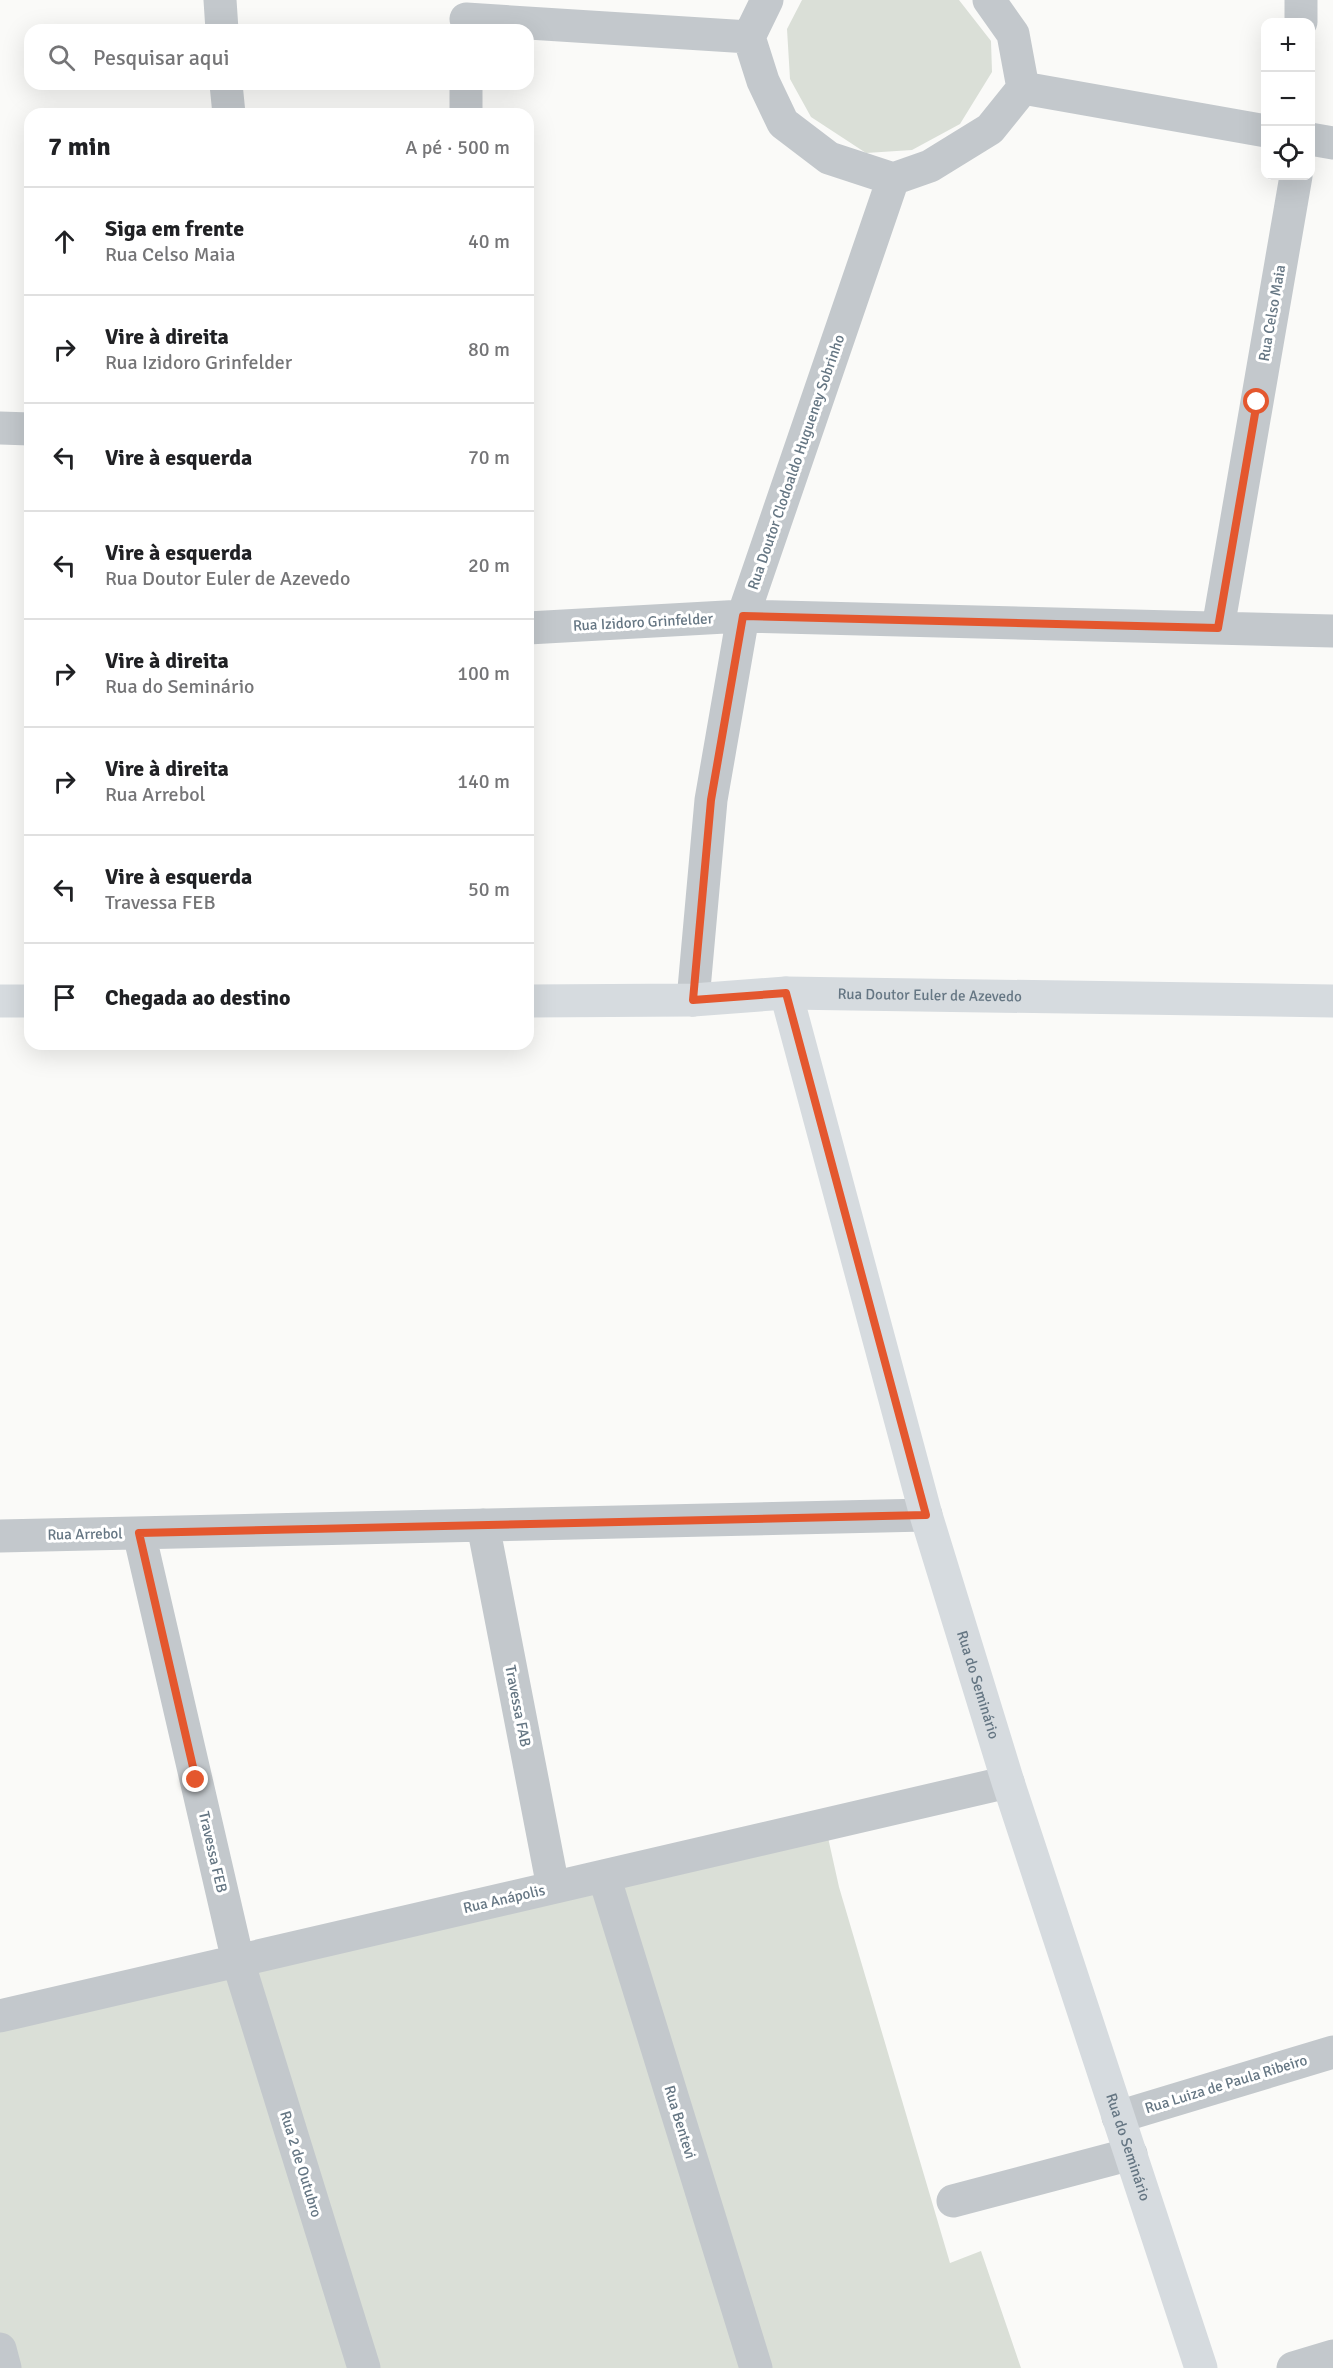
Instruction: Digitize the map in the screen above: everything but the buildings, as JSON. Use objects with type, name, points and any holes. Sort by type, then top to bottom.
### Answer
[{"type":"street","points":[[220,0],[222,24]]},
{"type":"street","points":[[767,0],[749,37],[763,81],[783,123],[829,158],[893,178],[930,166],[990,129],[1023,88],[1013,34],[990,0]]},
{"type":"street","points":[[1301,0],[1301,18]]},
{"type":"street","points":[[466,16],[749,37]]},
{"type":"street","points":[[1023,88],[1261,130]]},
{"type":"street","points":[[227,90],[228,108]]},
{"type":"street","points":[[466,90],[466,108]]},
{"type":"street","points":[[1315,140],[1333,143]]},
{"type":"street","name":"Rua Doutor Clodoaldo Hugueney Sobrinho","points":[[693,1000],[711,800],[743,616],[893,178]]},
{"type":"street","name":"Rua Celso Maia","points":[[1218,628],[1295,180]]},
{"type":"street","points":[[0,428],[24,429]]},
{"type":"street","name":"Rua Izidoro Grinfelder","points":[[534,628],[743,616],[1333,631]]},
{"type":"street","name":"Rua Doutor Euler de Azevedo","points":[[534,1001],[693,1000],[786,993],[1333,1001]]},
{"type":"street","name":"Rua do Seminário","points":[[786,993],[926,1515],[1008,1782],[1201,2368]]},
{"type":"street","points":[[0,1001],[24,1001]]},
{"type":"street","name":"Rua Arrebol","points":[[0,1536],[926,1515]]},
{"type":"street","name":"Travessa FAB","points":[[483,1525],[553,1887]]},
{"type":"street","name":"Travessa FEB","points":[[139,1533],[238,1961]]},
{"type":"street","name":"Rua Anápolis","points":[[0,2016],[1008,1782]]},
{"type":"street","name":"Rua Bentevi","points":[[604,1876],[756,2368]]},
{"type":"street","name":"Rua 2 de Outubro","points":[[238,1961],[363,2368]]},
{"type":"street","name":"Rua Luiza de Paula Ribeiro","points":[[1118,2117],[1333,2052]]},
{"type":"street","points":[[953,2201],[1131,2154]]},
{"type":"street","points":[[0,2349],[5,2368]]},
{"type":"street","points":[[1293,2368],[1333,2356]]},
{"type":"shaded area","points":[[802,0],[959,0],[991,41],[992,72],[960,124],[912,150],[866,153],[811,117],[790,79],[787,29]]},
{"type":"shaded area","points":[[825,1824],[839,1887],[950,2263],[981,2251],[1021,2368],[5,2368],[0,2349],[0,2016]]},
{"type":"route","points":[[196,1780],[139,1533],[926,1515],[786,993],[693,1000],[711,800],[743,616],[1218,628],[1257,402]]}]
